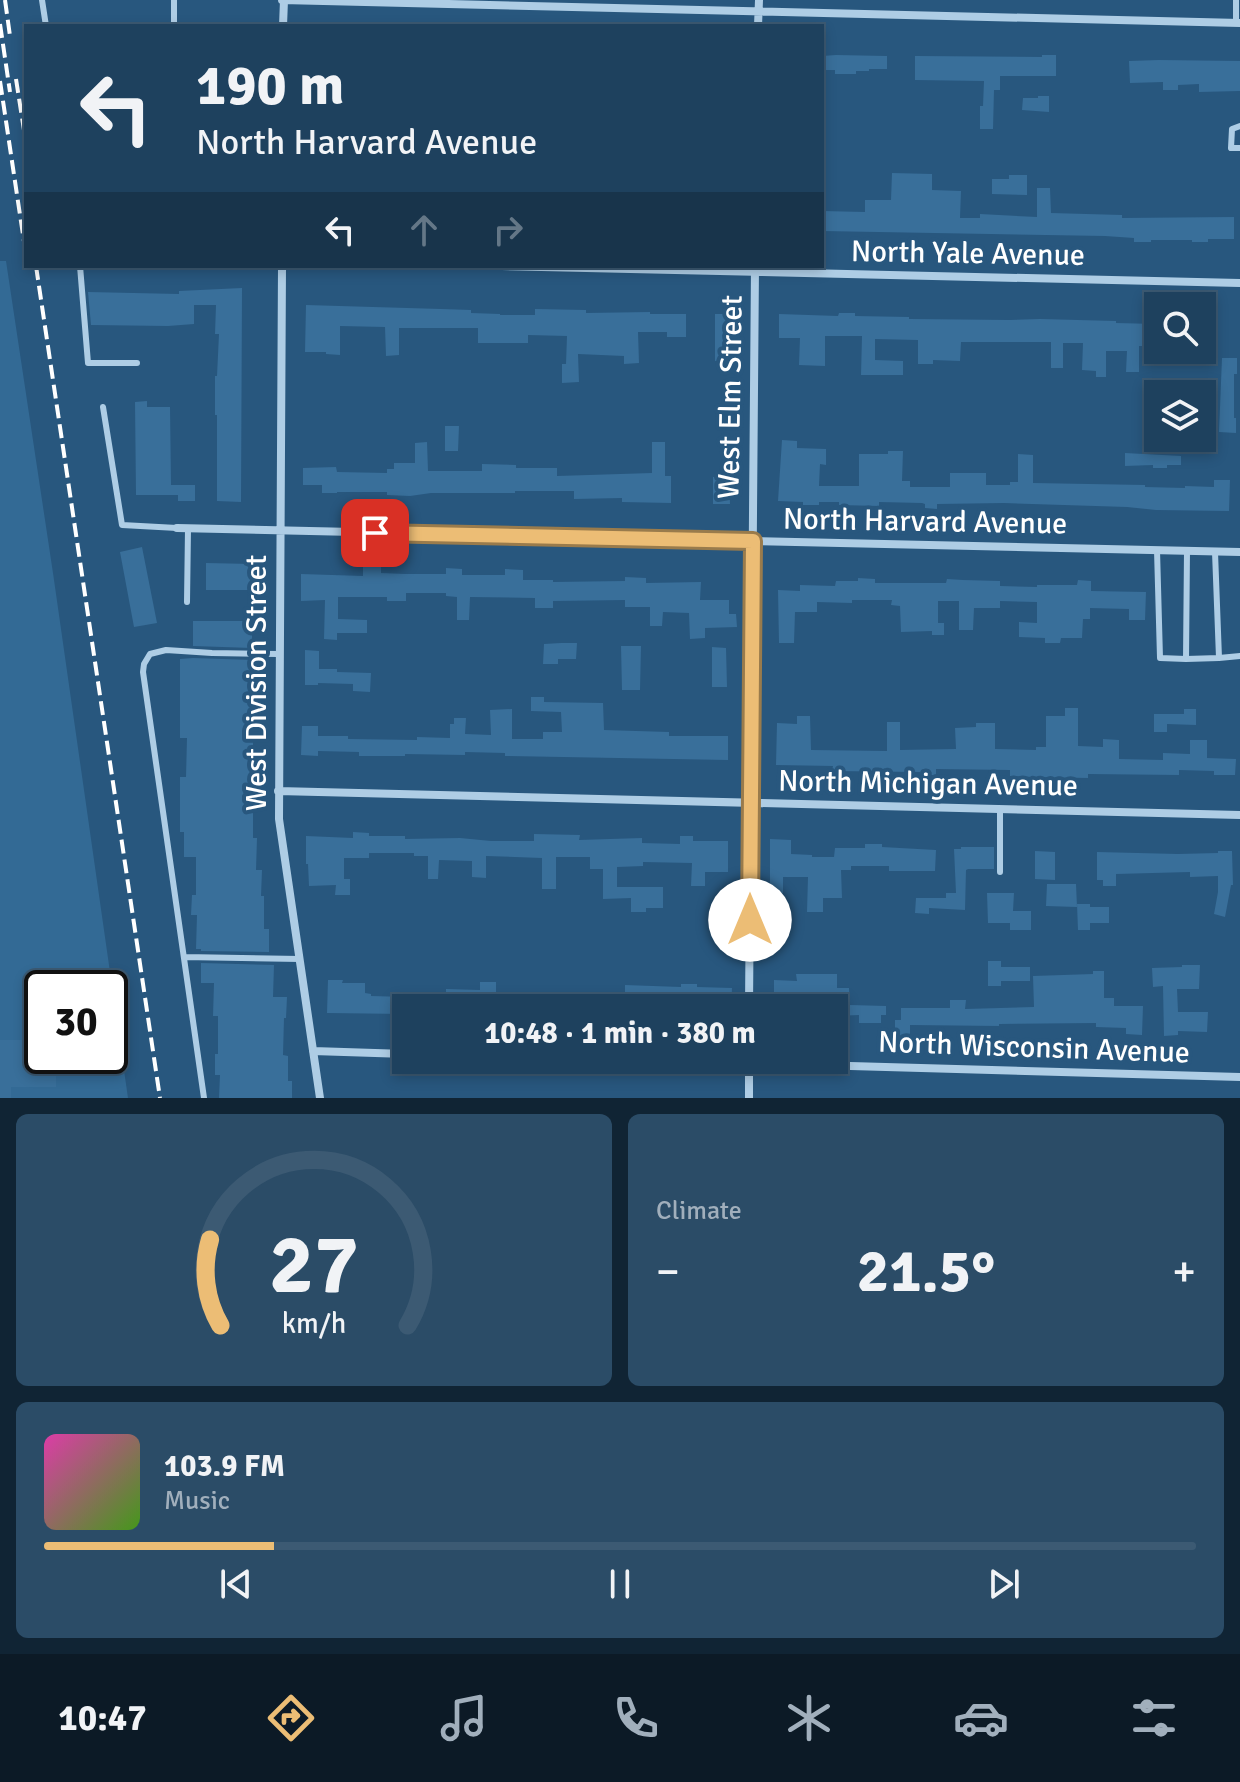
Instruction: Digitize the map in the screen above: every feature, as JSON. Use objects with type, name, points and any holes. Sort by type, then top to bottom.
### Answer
[{"type":"street","points":[[283,24],[283,0],[1238,23]]},
{"type":"street","points":[[758,24],[759,0]]},
{"type":"street","name":"West Division Street","points":[[282,268],[279,819],[320,1098]]},
{"type":"street","name":"North Yale Avenue","points":[[671,268],[1240,283]]},
{"type":"street","name":"West Elm Street","points":[[749,994],[755,269]]},
{"type":"street","name":"North Harvard Avenue","points":[[177,528],[1240,552]]},
{"type":"street","name":"North Michigan Avenue","points":[[278,791],[1240,815]]},
{"type":"street","points":[[313,1051],[392,1054]]},
{"type":"street","name":"North Wisconsin Avenue","points":[[848,1065],[1240,1077]]},
{"type":"street","points":[[749,1074],[749,1098]]},
{"type":"lane","points":[[42,0],[46,24]]},
{"type":"lane","points":[[174,0],[174,24]]},
{"type":"lane","points":[[1236,0],[1238,23]]},
{"type":"lane","points":[[1240,126],[1232,129],[1231,148],[1240,148]]},
{"type":"lane","points":[[80,268],[88,363],[137,363]]},
{"type":"lane","points":[[103,407],[122,525],[177,528]]},
{"type":"lane","points":[[187,602],[188,529]]},
{"type":"lane","points":[[1157,550],[1160,658],[1240,656]]},
{"type":"lane","points":[[1186,659],[1187,551]]},
{"type":"lane","points":[[1215,552],[1219,658]]},
{"type":"lane","points":[[204,1098],[144,664],[150,654],[166,650],[279,654]]},
{"type":"lane","points":[[1000,809],[1000,872]]},
{"type":"lane","points":[[184,957],[300,959]]},
{"type":"shaded area","points":[[0,261],[6,261],[110,970],[24,970],[24,1074],[125,1074],[128,1098],[0,1098]]},
{"type":"building","points":[[1056,55],[1056,76],[1000,76],[1000,90],[994,90],[993,129],[980,129],[984,81],[915,80],[915,56]]},
{"type":"building","points":[[824,56],[887,56],[887,69],[835,74],[835,70],[824,70]]},
{"type":"building","points":[[1129,61],[1240,61],[1240,91],[1199,92],[1199,84],[1178,85],[1178,90],[1163,90],[1163,82],[1130,83]]},
{"type":"building","points":[[1049,96],[1049,112],[1022,110],[1023,98]]},
{"type":"building","points":[[892,173],[932,174],[932,190],[961,191],[960,218],[980,218],[980,214],[1037,217],[1037,188],[1050,188],[1051,213],[1122,215],[1122,218],[1234,217],[1234,239],[1134,242],[1134,238],[1105,236],[824,231],[824,211],[865,212],[865,200],[891,200]]},
{"type":"building","points":[[1009,175],[1027,175],[1027,195],[992,194],[992,179],[1009,179]]},
{"type":"building","points":[[242,288],[241,502],[217,501],[215,376],[219,334],[215,334],[216,305],[194,305],[194,324],[91,325],[88,292],[179,294],[179,291]]},
{"type":"building","points":[[306,305],[471,310],[471,313],[500,315],[535,315],[535,309],[686,314],[686,337],[667,337],[667,332],[638,332],[639,363],[624,364],[624,356],[578,354],[579,382],[562,383],[567,336],[528,335],[528,343],[478,343],[478,328],[399,328],[399,355],[386,356],[385,327],[340,326],[340,355],[305,352]]},
{"type":"building","points":[[839,313],[855,313],[855,316],[909,319],[1040,319],[1144,324],[1144,346],[1139,346],[1139,372],[1126,372],[1127,351],[1106,351],[1106,377],[1096,377],[1096,371],[1082,370],[1083,343],[1063,343],[1063,368],[1051,368],[1051,342],[961,342],[960,361],[933,360],[933,364],[918,364],[918,340],[875,339],[875,360],[903,361],[903,375],[861,375],[862,336],[825,336],[825,366],[799,365],[800,338],[779,338],[779,314],[838,316]]},
{"type":"building","points":[[715,314],[733,314],[729,360],[715,361]]},
{"type":"building","points":[[1222,358],[1237,358],[1237,374],[1234,374],[1236,433],[1219,432]]},
{"type":"building","points":[[147,401],[147,407],[170,407],[171,485],[195,485],[195,501],[178,501],[178,495],[136,495],[135,402]]},
{"type":"building","points":[[445,426],[459,426],[458,451],[445,451]]},
{"type":"building","points":[[782,440],[797,441],[797,448],[826,449],[826,465],[820,464],[819,486],[859,486],[859,454],[888,454],[888,451],[903,451],[902,481],[910,481],[910,487],[950,487],[950,473],[986,473],[986,485],[1010,485],[1010,482],[1018,482],[1018,454],[1033,455],[1033,483],[1185,488],[1214,487],[1214,480],[1230,480],[1229,511],[1004,503],[937,504],[937,509],[925,508],[922,503],[879,502],[879,506],[819,502],[819,505],[803,505],[803,502],[778,501]]},
{"type":"building","points":[[427,442],[428,471],[482,471],[482,464],[516,465],[516,468],[557,468],[557,476],[652,473],[652,442],[665,442],[665,476],[671,476],[671,503],[622,502],[622,498],[574,499],[574,491],[410,496],[387,495],[387,492],[322,493],[322,485],[303,485],[303,468],[336,467],[337,472],[387,473],[387,469],[394,469],[394,463],[415,463],[415,443]]},
{"type":"building","points":[[1125,453],[1181,456],[1181,465],[1167,465],[1167,468],[1125,466]]},
{"type":"building","points":[[713,477],[729,477],[730,504],[713,504]]},
{"type":"building","points":[[142,547],[157,623],[134,627],[120,552]]},
{"type":"building","points":[[206,563],[252,564],[252,590],[206,590]]},
{"type":"building","points":[[363,567],[381,567],[381,573],[405,574],[446,574],[446,568],[462,569],[462,575],[505,575],[505,569],[523,570],[523,580],[553,582],[625,581],[625,577],[646,578],[646,583],[701,582],[700,600],[729,600],[729,614],[736,614],[737,627],[705,628],[705,638],[690,639],[689,613],[663,612],[662,626],[650,626],[650,607],[625,607],[625,600],[553,601],[553,608],[535,608],[535,598],[470,597],[469,620],[457,620],[457,597],[446,596],[446,593],[406,593],[406,601],[387,601],[387,597],[338,597],[338,619],[367,620],[367,633],[337,633],[337,640],[324,639],[325,600],[301,601],[301,574],[363,576]]},
{"type":"building","points":[[858,578],[875,579],[875,583],[946,583],[947,579],[1000,581],[1000,586],[1037,587],[1077,585],[1078,580],[1091,581],[1091,591],[1146,592],[1145,620],[1129,620],[1129,609],[1090,608],[1090,619],[1083,619],[1082,638],[1061,638],[1060,643],[1045,643],[1045,638],[1019,637],[1019,622],[1037,623],[1037,602],[1000,601],[1000,608],[974,608],[973,630],[959,630],[959,601],[938,601],[938,623],[944,623],[944,635],[932,635],[932,631],[901,632],[900,606],[891,605],[892,600],[817,602],[817,612],[795,612],[794,643],[779,643],[778,590],[800,591],[800,585],[835,586],[836,581],[858,581]]},
{"type":"building","points":[[193,621],[252,621],[252,648],[193,646]]},
{"type":"building","points":[[577,643],[576,659],[558,659],[558,664],[543,664],[544,644]]},
{"type":"building","points":[[621,646],[641,646],[640,690],[622,690]]},
{"type":"building","points":[[712,647],[726,648],[727,687],[712,687]]},
{"type":"building","points":[[305,650],[319,651],[319,669],[371,673],[370,692],[353,691],[353,684],[305,685]]},
{"type":"building","points":[[180,659],[253,660],[253,838],[257,838],[256,870],[262,870],[261,896],[264,896],[264,929],[269,929],[269,952],[196,949],[197,915],[191,915],[192,895],[196,895],[196,857],[184,857],[184,832],[180,832],[180,777],[186,777],[187,738],[180,738]]},
{"type":"building","points":[[531,697],[544,697],[544,702],[603,703],[604,730],[669,732],[669,736],[728,736],[728,760],[505,756],[505,753],[465,752],[465,755],[359,756],[359,752],[318,751],[318,756],[301,755],[302,726],[318,726],[318,736],[417,740],[417,737],[450,738],[450,724],[454,724],[454,718],[466,718],[465,734],[491,735],[490,710],[512,709],[512,739],[543,739],[543,732],[562,732],[561,712],[531,711]]},
{"type":"building","points":[[1065,708],[1078,708],[1078,746],[1103,747],[1103,739],[1119,740],[1119,759],[1163,760],[1163,753],[1190,754],[1190,740],[1207,740],[1207,758],[1236,759],[1235,775],[1179,770],[1179,775],[1035,777],[1010,776],[1010,770],[936,769],[936,775],[920,775],[920,772],[832,771],[833,766],[776,765],[777,723],[797,724],[797,716],[810,716],[811,750],[887,751],[887,722],[900,722],[900,750],[956,749],[955,728],[995,723],[995,749],[1036,750],[1036,747],[1046,747],[1046,716],[1065,716]]},
{"type":"building","points":[[1184,709],[1196,709],[1196,725],[1167,724],[1167,732],[1154,732],[1154,714],[1184,714]]},
{"type":"building","points":[[353,832],[369,833],[369,836],[405,836],[405,839],[491,841],[534,841],[534,834],[580,835],[579,840],[642,838],[642,843],[680,844],[680,836],[693,836],[693,841],[728,841],[728,872],[705,872],[705,886],[691,886],[692,863],[643,862],[643,866],[617,867],[617,887],[663,887],[663,908],[646,908],[646,912],[631,912],[631,898],[603,899],[603,869],[590,869],[590,857],[556,857],[556,889],[542,889],[542,858],[486,856],[486,878],[472,877],[472,861],[439,860],[438,879],[428,879],[428,856],[414,856],[414,853],[369,853],[369,858],[344,858],[344,879],[350,879],[350,895],[335,895],[336,885],[309,886],[306,836],[353,838]]},
{"type":"building","points":[[770,839],[791,840],[791,854],[812,857],[834,857],[835,848],[865,848],[865,844],[936,850],[935,871],[889,871],[889,866],[851,866],[851,870],[841,870],[842,898],[823,898],[823,912],[807,912],[808,877],[783,877],[783,893],[770,893]]},
{"type":"building","points":[[994,847],[994,869],[966,870],[965,910],[929,908],[929,914],[915,913],[916,898],[946,898],[946,893],[956,893],[954,849]]},
{"type":"building","points":[[1035,851],[1055,852],[1055,880],[1035,879]]},
{"type":"building","points":[[1232,851],[1233,885],[1225,917],[1214,914],[1218,876],[1190,877],[1190,872],[1116,874],[1116,886],[1103,886],[1103,880],[1097,880],[1097,852],[1178,854]]},
{"type":"building","points":[[1047,884],[1076,884],[1077,907],[1046,906]]},
{"type":"building","points":[[987,893],[1014,893],[1013,911],[1031,911],[1031,930],[1010,930],[1010,923],[988,923]]},
{"type":"building","points":[[1077,904],[1109,907],[1109,923],[1090,923],[1090,930],[1078,930]]},
{"type":"building","points":[[988,961],[1001,961],[1001,967],[1030,967],[1030,981],[1001,981],[1001,986],[988,986]]},
{"type":"building","points":[[201,963],[274,965],[273,997],[287,997],[283,1055],[288,1056],[292,1098],[219,1098],[220,1075],[215,1075],[218,1016],[213,1016],[214,983],[201,983]]},
{"type":"building","points":[[1200,965],[1199,989],[1177,989],[1178,1012],[1208,1012],[1207,1032],[1178,1031],[1178,1035],[1164,1036],[1163,986],[1153,987],[1152,968]]},
{"type":"building","points":[[1093,971],[1104,971],[1104,998],[1114,998],[1114,1006],[1143,1006],[1142,1035],[1126,1034],[1126,1028],[1096,1027],[1096,1023],[910,1025],[910,1041],[895,1041],[895,1020],[901,1020],[901,1008],[950,1008],[950,1000],[966,1000],[965,1009],[1034,1007],[1033,976],[1093,974]]},
{"type":"building","points":[[796,974],[837,974],[837,988],[849,988],[850,1005],[886,1006],[886,1015],[881,1015],[881,1023],[859,1023],[859,1015],[848,1015],[848,994],[774,994],[774,980],[797,981]]},
{"type":"building","points":[[328,980],[365,983],[365,993],[392,997],[392,1014],[327,1013]]},
{"type":"building","points":[[480,982],[496,982],[496,994],[446,994],[446,989],[480,990]]},
{"type":"building","points":[[681,984],[697,984],[697,987],[732,988],[732,994],[625,994],[625,985],[681,987]]},
{"type":"building","points":[[0,1040],[24,1040],[24,1074],[56,1074],[56,1087],[11,1087],[11,1098],[0,1098]]},
{"type":"railway","points":[[5,0],[10,36]]},
{"type":"railway","points":[[0,24],[10,92]]},
{"type":"railway","points":[[16,79],[24,130]]},
{"type":"railway","points":[[0,81],[24,242]]},
{"type":"railway","points":[[36,268],[160,1098]]},
{"type":"route","points":[[375,533],[753,541],[750,920]]}]
